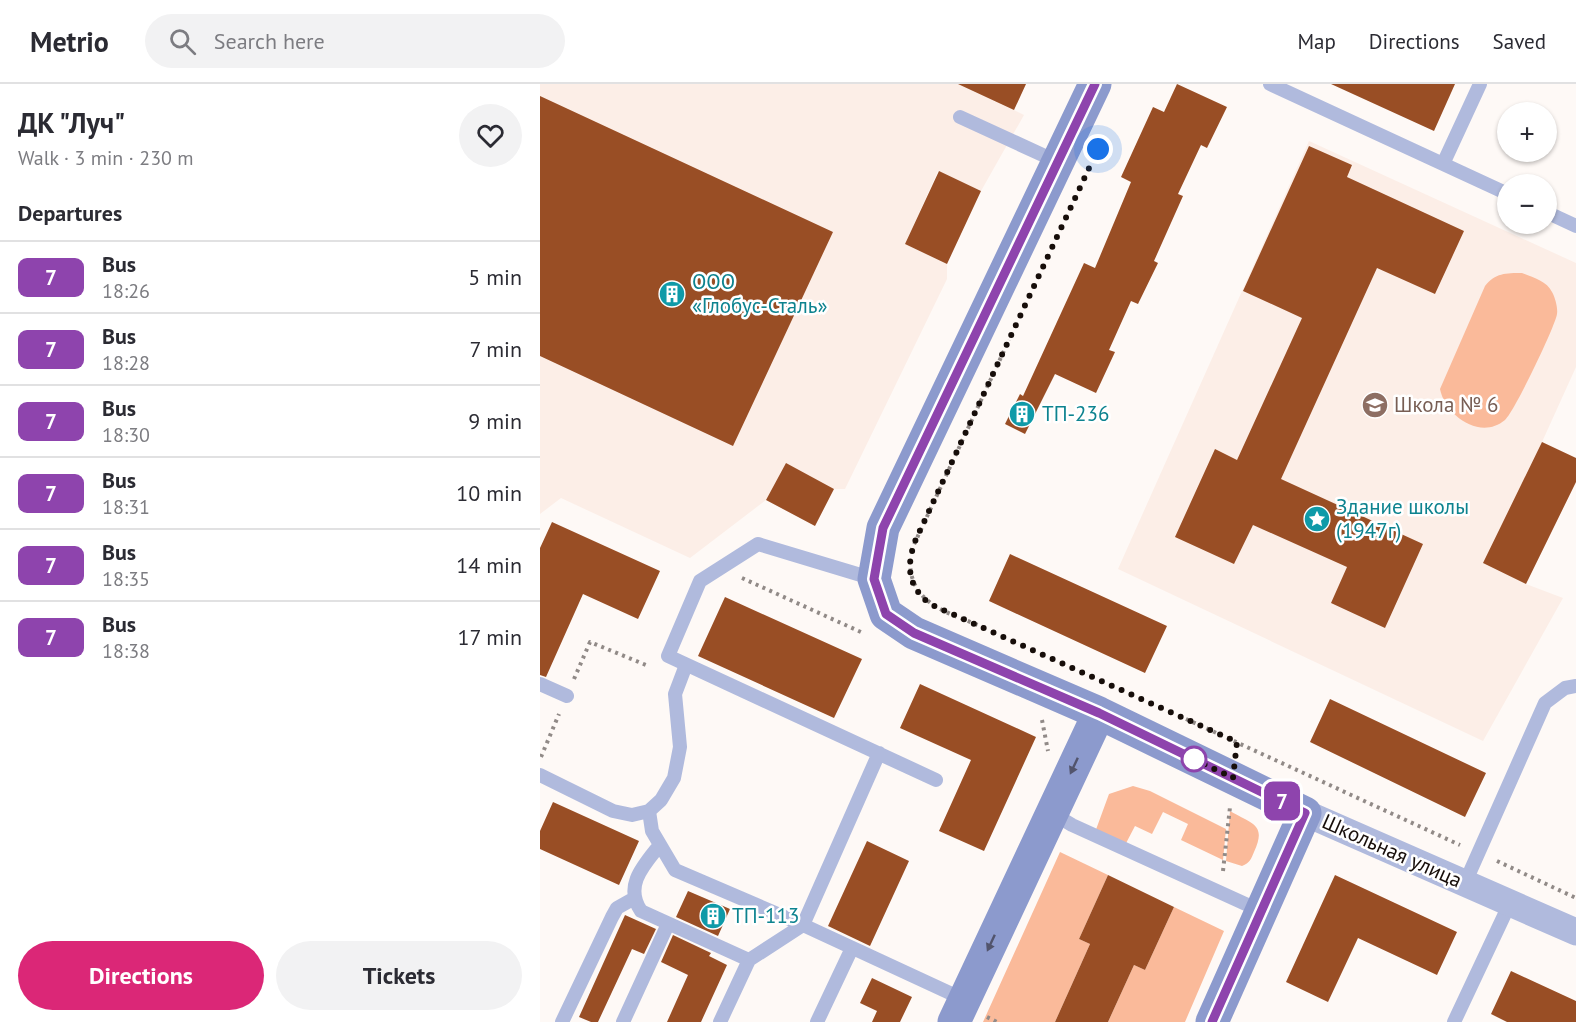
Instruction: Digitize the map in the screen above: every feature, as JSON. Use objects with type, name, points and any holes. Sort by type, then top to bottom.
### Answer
[{"type":"street","points":[[874,579],[883,528],[1095,84]]},
{"type":"street","name":"Школьная улица","points":[[874,579],[886,614],[914,633],[1099,713],[1305,813],[1576,932]]},
{"type":"street","points":[[959,1011],[1099,713]]},
{"type":"street","points":[[1212,1022],[1305,813]]},
{"type":"lane","points":[[1270,84],[1497,189]]},
{"type":"lane","points":[[1443,164],[1480,84]]},
{"type":"lane","points":[[960,117],[1058,162]]},
{"type":"lane","points":[[1557,217],[1576,226]]},
{"type":"lane","points":[[874,579],[758,544],[700,581],[668,656],[936,780]]},
{"type":"lane","points":[[540,776],[613,811],[632,815],[649,811],[660,800],[674,778],[680,747],[675,694],[686,665]]},
{"type":"lane","points":[[540,684],[567,696]]},
{"type":"lane","points":[[1465,883],[1545,703],[1565,688],[1576,686]]},
{"type":"lane","points":[[720,1022],[749,960],[803,925],[879,753]]},
{"type":"lane","points":[[649,811],[652,831],[675,870],[852,948],[959,1011]]},
{"type":"lane","points":[[1052,813],[1072,825],[1261,911]]},
{"type":"lane","points":[[659,846],[639,873],[633,899],[641,911],[749,960]]},
{"type":"lane","points":[[562,1022],[612,917],[625,902],[633,899]]},
{"type":"lane","points":[[1454,1022],[1510,903]]},
{"type":"lane","points":[[623,1022],[668,924]]},
{"type":"lane","points":[[817,1022],[852,948]]},
{"type":"path","points":[[994,632],[930,604],[918,594],[912,581],[910,555],[1012,333]]},
{"type":"path","points":[[721,568],[873,638]]},
{"type":"path","points":[[540,758],[590,642],[646,665],[668,656]]},
{"type":"path","points":[[1041,717],[1049,757]]},
{"type":"path","points":[[1184,718],[1576,898]]},
{"type":"path","points":[[1221,893],[1237,742]]},
{"type":"shaded area","points":[[540,84],[1026,84],[1014,110],[1024,115],[981,191],[938,171],[905,244],[947,264],[947,279],[845,489],[834,489],[815,526],[766,500],[690,558],[561,498],[540,514]]},
{"type":"shaded area","name":"Школа № 6","points":[[1309,141],[1497,227],[1497,234],[1513,234],[1576,263],[1576,367],[1542,442],[1576,458],[1576,482],[1526,584],[1563,598],[1483,741],[1118,569]]},
{"type":"shaded area","points":[[1522,273],[1539,280],[1550,288],[1557,306],[1555,322],[1510,414],[1495,426],[1485,428],[1475,426],[1456,416],[1443,399],[1440,389],[1485,286],[1493,278],[1501,275]]},
{"type":"shaded area","points":[[1133,786],[1150,791],[1226,829],[1223,860],[1181,840],[1188,824],[1163,812],[1152,834],[1135,826],[1123,849],[1094,835],[1109,794]]},
{"type":"shaded area","points":[[1230,811],[1251,822],[1258,830],[1258,843],[1252,857],[1242,866],[1226,861]]},
{"type":"shaded area","points":[[1060,852],[1108,875],[1079,939],[1090,944],[1055,1022],[983,1022]]},
{"type":"shaded area","points":[[1174,907],[1224,931],[1185,1022],[1108,1022],[1134,965],[1145,970]]},
{"type":"building","points":[[958,84],[1026,84],[1014,110]]},
{"type":"building","points":[[1177,84],[1227,107],[1207,148],[1201,145],[1178,194],[1183,196],[1154,261],[1158,263],[1138,304],[1131,301],[1109,350],[1115,352],[1096,393],[1055,374],[1025,434],[1005,424],[1020,394],[1023,396],[1084,263],[1095,268],[1131,182],[1121,177],[1153,107],[1164,112]]},
{"type":"building","points":[[1331,84],[1455,84],[1434,131]]},
{"type":"building","name":"ООО «Глобус-Сталь»","points":[[540,96],[833,232],[733,446],[540,356]]},
{"type":"building","points":[[1309,146],[1352,165],[1347,177],[1464,231],[1435,294],[1377,268],[1281,479],[1423,544],[1385,628],[1331,603],[1347,567],[1253,525],[1234,564],[1175,537],[1215,449],[1237,460],[1302,318],[1243,291]]},
{"type":"building","points":[[939,171],[981,191],[947,264],[905,244]]},
{"type":"building","points":[[1542,442],[1576,458],[1576,482],[1526,584],[1483,563]]},
{"type":"building","points":[[786,463],[834,489],[815,526],[766,500]]},
{"type":"building","points":[[552,522],[660,571],[638,619],[583,594],[546,677],[540,675],[540,548]]},
{"type":"building","points":[[1010,554],[1167,626],[1145,673],[989,601]]},
{"type":"building","points":[[725,597],[862,659],[834,718],[698,656]]},
{"type":"building","points":[[920,684],[1036,737],[984,851],[939,831],[971,760],[900,728]]},
{"type":"building","points":[[1330,699],[1486,773],[1465,817],[1310,742]]},
{"type":"building","points":[[553,802],[639,841],[619,885],[540,849],[540,831]]},
{"type":"building","points":[[867,841],[909,861],[870,946],[828,926]]},
{"type":"building","points":[[1108,875],[1174,907],[1145,970],[1134,965],[1108,1022],[1055,1022],[1090,944],[1079,939]]},
{"type":"building","points":[[1335,875],[1457,932],[1437,975],[1358,938],[1328,1002],[1286,982]]},
{"type":"building","points":[[688,891],[730,909],[718,936],[676,917]]},
{"type":"building","points":[[625,915],[656,929],[644,954],[632,949],[598,1022],[591,1022],[579,1017]]},
{"type":"building","points":[[673,935],[711,953],[709,956],[727,965],[701,1022],[667,1022],[688,975],[661,962]]},
{"type":"building","points":[[1511,971],[1576,1001],[1576,1022],[1507,1022],[1491,1014]]},
{"type":"building","points":[[872,978],[912,997],[900,1022],[872,1022],[877,1011],[860,1003]]},
{"type":"bus line","name":"7","points":[[1095,84],[883,528],[874,579],[886,614],[914,633],[1099,713],[1305,813],[1212,1022]]},
{"type":"place","name":"ООО «Глобус-Сталь»","points":[[672,294]]},
{"type":"place","name":"Школа № 6","points":[[1375,405]]},
{"type":"place","name":"ТП-236","points":[[1022,414]]},
{"type":"place","name":"Здание школы (1947г)","points":[[1317,519]]},
{"type":"place","name":"ТП-113","points":[[713,916]]},
{"type":"route","points":[[1098,149],[916,539],[910,555],[912,581],[918,594],[930,604],[1237,742],[1233,778],[1194,759]]}]
